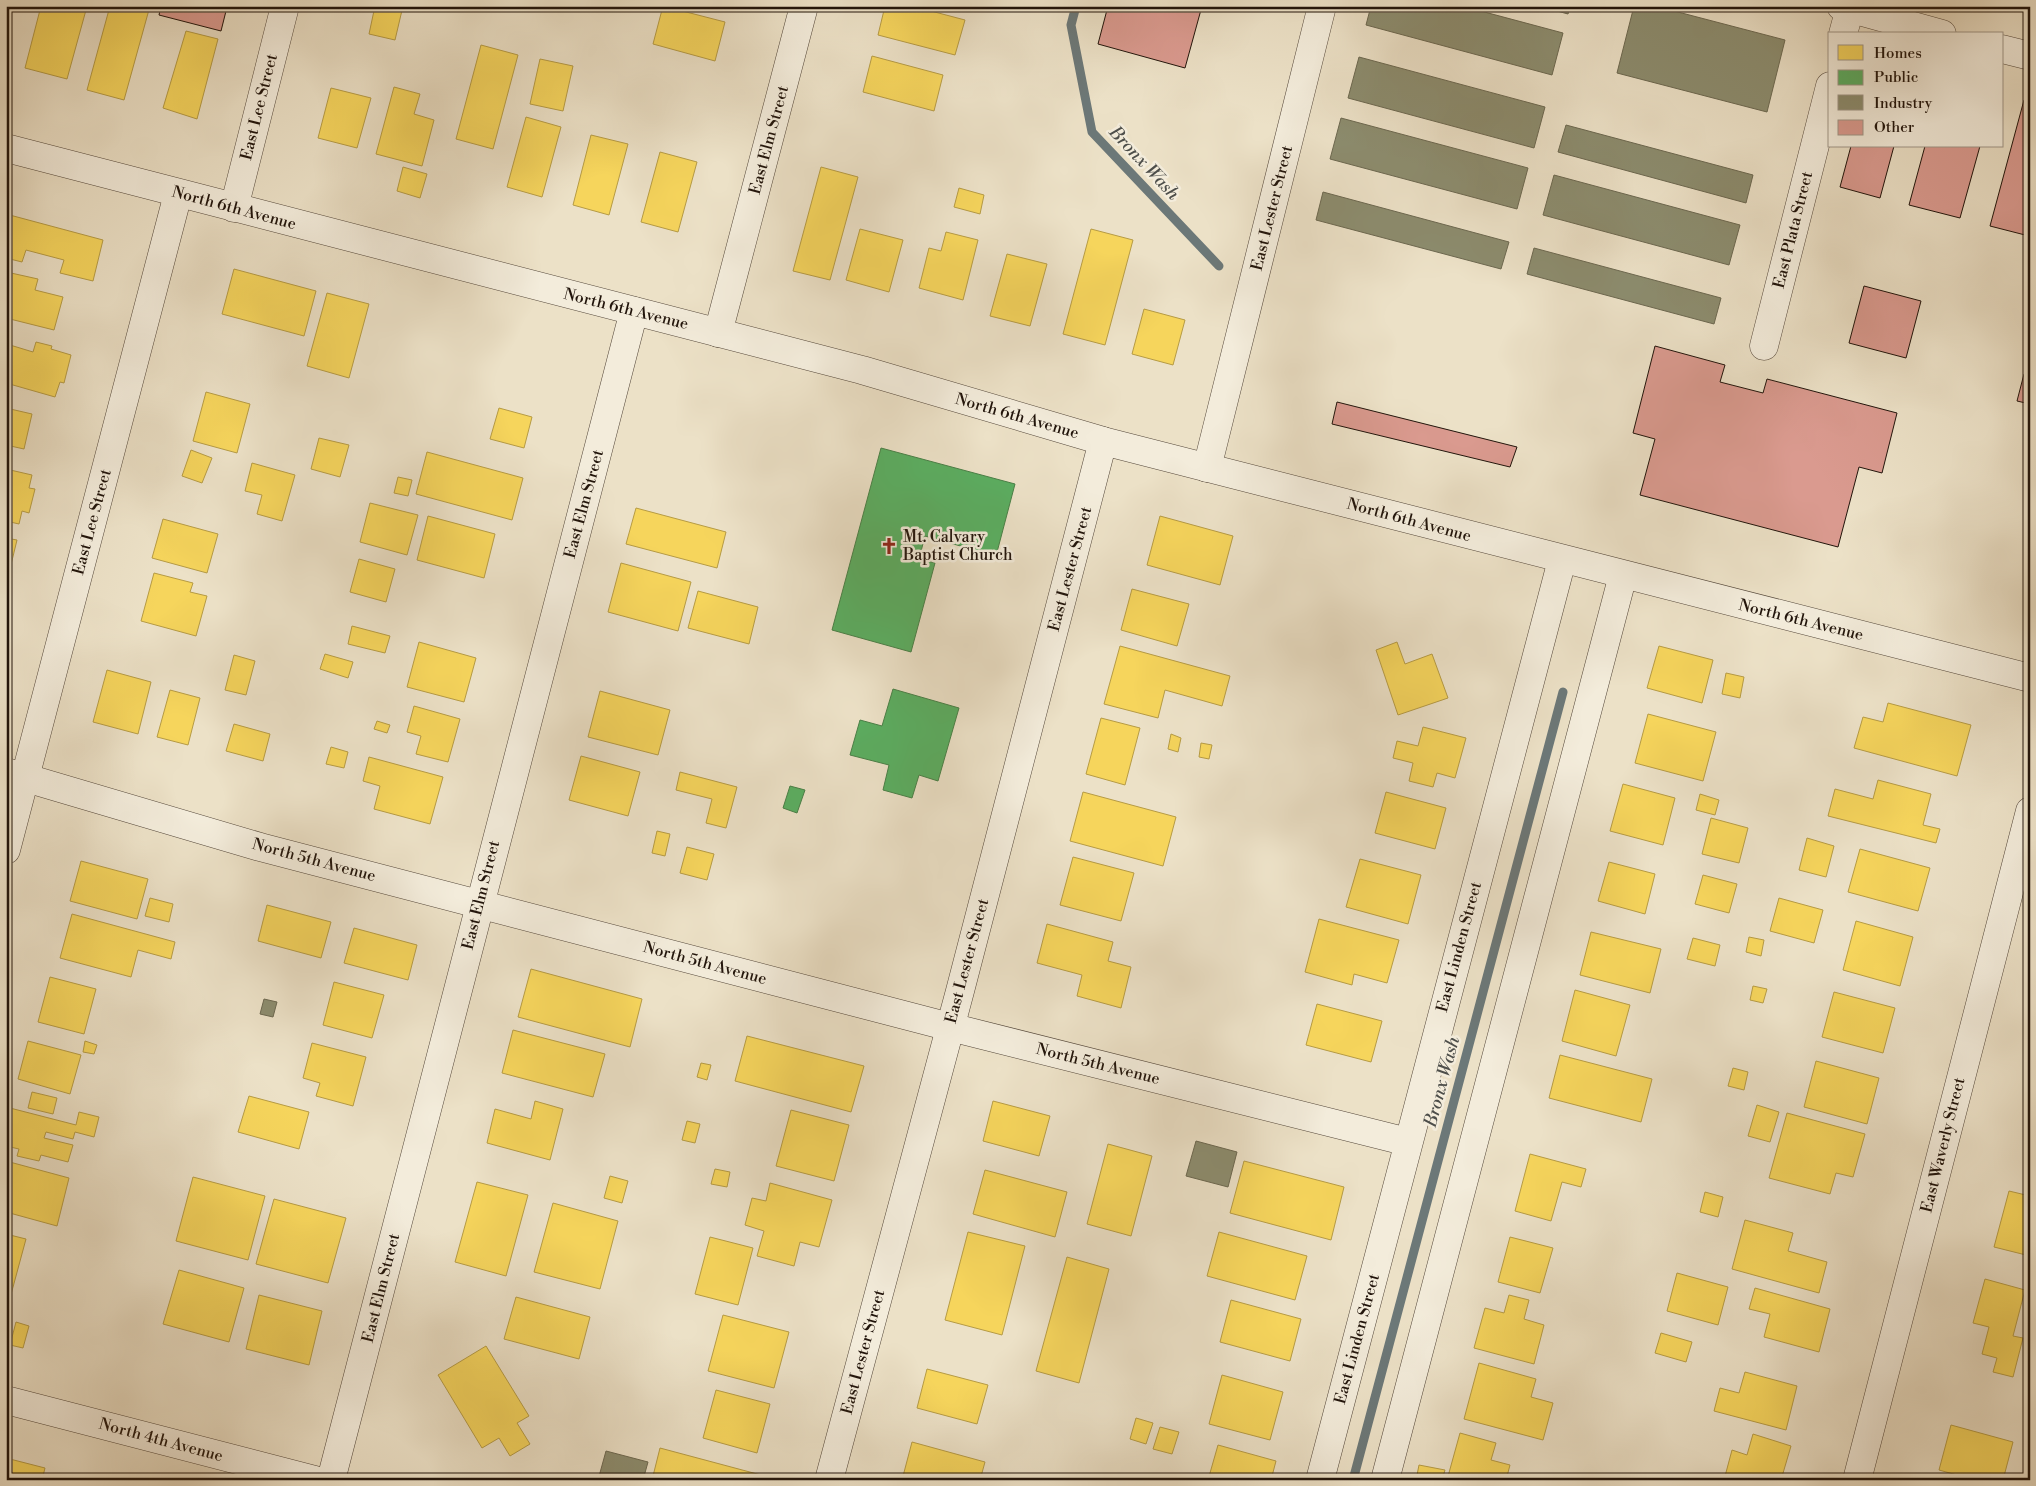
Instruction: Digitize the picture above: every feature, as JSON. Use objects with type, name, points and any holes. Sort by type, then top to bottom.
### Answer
[{"type":"street","name":"East Lee Street","points":[[234,208],[285,6]]},
{"type":"street","name":"East Elm Street","points":[[718,332],[804,6]]},
{"type":"street","name":"East Lester Street","points":[[1207,468],[1322,6]]},
{"type":"street","points":[[1845,16],[1931,32]]},
{"type":"street","points":[[2004,50],[2030,56]]},
{"type":"street","name":"East Plata Street","points":[[1764,346],[1828,94]]},
{"type":"street","name":"North 6th Avenue","points":[[6,148],[862,370],[1103,441],[1562,560],[2030,678]]},
{"type":"street","name":"East Lee Street","points":[[6,850],[16,775],[178,194]]},
{"type":"street","name":"East Elm Street","points":[[331,1480],[634,311]]},
{"type":"street","name":"East Lester Street","points":[[829,1480],[1103,441]]},
{"type":"street","name":"East Linden Street","points":[[1320,1480],[1562,560]]},
{"type":"street","points":[[1385,1480],[1623,575]]},
{"type":"street","name":"North 5th Avenue","points":[[16,775],[260,847],[950,1027],[1408,1142]]},
{"type":"street","name":"East Waverly Street","points":[[1857,1480],[2030,810]]},
{"type":"street","name":"North 4th Avenue","points":[[6,1400],[315,1480]]},
{"type":"building: Homes","points":[[41,6],[71,6],[86,10],[67,79],[25,68]]},
{"type":"building: Homes","points":[[110,6],[150,6],[124,100],[87,90]]},
{"type":"building: Homes","points":[[375,6],[403,6],[395,40],[369,34]]},
{"type":"building: Homes","points":[[663,6],[725,22],[715,61],[653,44]]},
{"type":"building: Homes","points":[[885,6],[912,6],[965,20],[955,55],[878,35]]},
{"type":"building: Homes","points":[[186,31],[218,39],[197,119],[163,108]]},
{"type":"building: Homes","points":[[481,45],[518,55],[493,149],[456,139]]},
{"type":"building: Homes","points":[[872,56],[943,75],[934,111],[863,92]]},
{"type":"building: Homes","points":[[540,59],[573,66],[563,111],[530,104]]},
{"type":"building: Homes","points":[[394,87],[420,94],[414,114],[434,120],[422,166],[376,154]]},
{"type":"building: Homes","points":[[331,88],[371,98],[357,148],[318,138]]},
{"type":"building: Homes","points":[[526,117],[561,127],[542,197],[507,187]]},
{"type":"building: Homes","points":[[591,135],[628,144],[609,215],[573,205]]},
{"type":"building: Homes","points":[[660,152],[697,162],[678,232],[641,222]]},
{"type":"building: Homes","points":[[403,167],[427,174],[420,198],[397,191]]},
{"type":"building: Homes","points":[[821,167],[858,177],[830,280],[793,271]]},
{"type":"building: Homes","points":[[959,188],[984,195],[980,214],[954,207]]},
{"type":"building: Homes","points":[[6,214],[103,240],[93,281],[60,273],[64,260],[26,250],[22,262],[6,258]]},
{"type":"building: Homes","points":[[860,229],[903,240],[889,292],[846,280]]},
{"type":"building: Homes","points":[[1091,229],[1133,240],[1105,345],[1063,334]]},
{"type":"building: Homes","points":[[946,232],[978,240],[963,300],[919,288],[929,248],[941,251]]},
{"type":"building: Homes","points":[[1007,254],[1047,264],[1030,326],[990,316]]},
{"type":"building: Homes","points":[[234,269],[316,291],[304,336],[222,314]]},
{"type":"building: Homes","points":[[11,273],[38,279],[35,290],[63,297],[54,330],[6,318],[6,282],[8,282]]},
{"type":"building: Homes","points":[[327,293],[369,304],[349,378],[307,366]]},
{"type":"building: Homes","points":[[1144,309],[1185,320],[1173,365],[1132,354]]},
{"type":"building: Homes","points":[[36,342],[52,346],[51,349],[71,355],[64,383],[60,382],[55,397],[6,383],[6,353],[10,345],[33,352]]},
{"type":"building: Homes","points":[[206,392],[250,404],[237,453],[193,441]]},
{"type":"building: Homes","points":[[6,408],[32,414],[24,449],[6,445]]},
{"type":"building: Homes","points":[[499,408],[532,417],[524,448],[490,439]]},
{"type":"building: Homes","points":[[319,438],[349,445],[340,477],[311,469]]},
{"type":"building: Homes","points":[[191,450],[212,458],[202,483],[182,476]]},
{"type":"building: Homes","points":[[427,452],[523,478],[512,520],[416,494]]},
{"type":"building: Homes","points":[[252,463],[295,475],[282,521],[257,514],[262,495],[245,491]]},
{"type":"building: Homes","points":[[6,469],[32,475],[29,488],[35,489],[29,513],[22,511],[19,524],[6,521]]},
{"type":"building: Homes","points":[[398,477],[412,480],[408,496],[394,493]]},
{"type":"building: Homes","points":[[370,503],[418,515],[407,555],[360,542]]},
{"type":"building: Homes","points":[[636,508],[726,532],[717,568],[626,544]]},
{"type":"building: Homes","points":[[428,516],[495,534],[484,578],[417,560]]},
{"type":"building: Homes","points":[[1160,516],[1233,536],[1220,585],[1147,565]]},
{"type":"building: Homes","points":[[163,519],[218,534],[207,573],[152,558]]},
{"type":"building: Homes","points":[[6,538],[17,540],[8,577],[6,576]]},
{"type":"building: Homes","points":[[359,559],[395,569],[386,602],[350,592]]},
{"type":"building: Homes","points":[[621,563],[691,582],[678,631],[608,612]]},
{"type":"building: Homes","points":[[154,573],[193,583],[190,592],[207,596],[196,636],[141,621]]},
{"type":"building: Homes","points":[[1132,589],[1189,604],[1177,646],[1121,630]]},
{"type":"building: Homes","points":[[698,591],[758,607],[749,644],[688,628]]},
{"type":"building: Homes","points":[[352,626],[390,636],[385,653],[348,644]]},
{"type":"building: Homes","points":[[419,642],[476,658],[464,702],[407,687]]},
{"type":"building: Homes","points":[[1397,642],[1405,664],[1432,654],[1448,698],[1398,715],[1376,650]]},
{"type":"building: Homes","points":[[1120,646],[1230,676],[1222,706],[1165,690],[1158,718],[1104,704]]},
{"type":"building: Homes","points":[[1659,646],[1713,660],[1702,703],[1647,688]]},
{"type":"building: Homes","points":[[325,654],[353,662],[348,678],[320,669]]},
{"type":"building: Homes","points":[[234,655],[255,661],[246,695],[225,690]]},
{"type":"building: Homes","points":[[107,670],[151,682],[138,734],[93,722]]},
{"type":"building: Homes","points":[[1726,673],[1744,677],[1740,698],[1722,694]]},
{"type":"building: Homes","points":[[170,690],[200,698],[188,745],[157,737]]},
{"type":"building: Homes","points":[[600,691],[670,710],[658,755],[588,737]]},
{"type":"building: Homes","points":[[1888,703],[1971,725],[1957,776],[1854,748],[1863,717],[1883,722]]},
{"type":"building: Homes","points":[[414,706],[460,719],[448,762],[416,754],[421,736],[407,732]]},
{"type":"building: Homes","points":[[1648,714],[1716,732],[1703,781],[1635,763]]},
{"type":"building: Homes","points":[[1101,718],[1140,728],[1125,785],[1086,774]]},
{"type":"building: Homes","points":[[377,721],[390,725],[387,733],[374,729]]},
{"type":"building: Homes","points":[[234,724],[270,734],[263,761],[226,751]]},
{"type":"building: Homes","points":[[1423,727],[1466,738],[1455,778],[1437,773],[1433,787],[1409,781],[1413,763],[1393,758],[1397,741],[1418,746]]},
{"type":"building: Homes","points":[[1171,734],[1181,738],[1178,752],[1168,749]]},
{"type":"building: Homes","points":[[1201,743],[1212,745],[1209,759],[1199,757]]},
{"type":"building: Homes","points":[[331,747],[348,752],[344,768],[326,764]]},
{"type":"building: Homes","points":[[581,756],[640,772],[628,816],[569,800]]},
{"type":"building: Homes","points":[[369,757],[443,777],[430,824],[374,809],[380,786],[363,781]]},
{"type":"building: Homes","points":[[680,772],[737,787],[726,828],[706,823],[712,799],[676,790]]},
{"type":"building: Homes","points":[[1878,780],[1931,794],[1923,825],[1940,829],[1936,843],[1828,816],[1835,789],[1873,799]]},
{"type":"building: Homes","points":[[1623,784],[1675,798],[1663,845],[1610,831]]},
{"type":"building: Homes","points":[[1083,792],[1176,817],[1163,866],[1070,841]]},
{"type":"building: Homes","points":[[1386,792],[1446,808],[1435,849],[1375,833]]},
{"type":"building: Homes","points":[[1700,794],[1719,800],[1715,815],[1696,810]]},
{"type":"building: Homes","points":[[1711,818],[1748,828],[1739,863],[1702,854]]},
{"type":"building: Homes","points":[[657,831],[670,834],[665,856],[652,853]]},
{"type":"building: Homes","points":[[1807,838],[1834,846],[1826,877],[1799,870]]},
{"type":"building: Homes","points":[[687,847],[714,854],[707,880],[680,873]]},
{"type":"building: Homes","points":[[1860,849],[1930,868],[1918,911],[1848,892]]},
{"type":"building: Homes","points":[[1073,857],[1134,873],[1121,921],[1060,905]]},
{"type":"building: Homes","points":[[1360,859],[1421,875],[1408,924],[1346,907]]},
{"type":"building: Homes","points":[[81,861],[148,879],[137,919],[70,901]]},
{"type":"building: Homes","points":[[1609,862],[1655,874],[1645,914],[1598,901]]},
{"type":"building: Homes","points":[[1703,875],[1737,884],[1729,913],[1695,904]]},
{"type":"building: Homes","points":[[150,898],[173,904],[169,922],[145,916]]},
{"type":"building: Homes","points":[[1779,898],[1823,910],[1814,943],[1770,931]]},
{"type":"building: Homes","points":[[267,905],[331,922],[321,958],[258,941]]},
{"type":"building: Homes","points":[[72,914],[175,942],[171,959],[138,950],[131,977],[60,958]]},
{"type":"building: Homes","points":[[1319,919],[1399,940],[1387,983],[1354,974],[1352,985],[1305,972]]},
{"type":"building: Homes","points":[[1856,921],[1913,937],[1900,986],[1843,970]]},
{"type":"building: Homes","points":[[1047,924],[1113,942],[1108,961],[1131,967],[1121,1008],[1077,996],[1082,975],[1037,963]]},
{"type":"building: Homes","points":[[354,928],[417,945],[408,980],[344,963]]},
{"type":"building: Homes","points":[[1591,932],[1661,949],[1650,993],[1580,975]]},
{"type":"building: Homes","points":[[1749,937],[1764,940],[1761,956],[1746,952]]},
{"type":"building: Homes","points":[[1693,938],[1720,945],[1715,966],[1687,959]]},
{"type":"building: Homes","points":[[531,969],[642,999],[630,1047],[518,1017]]},
{"type":"building: Homes","points":[[50,977],[96,989],[84,1034],[38,1022]]},
{"type":"building: Homes","points":[[334,982],[384,995],[372,1038],[323,1025]]},
{"type":"building: Homes","points":[[1753,986],[1767,989],[1763,1003],[1750,1000]]},
{"type":"building: Homes","points":[[1575,990],[1630,1005],[1616,1056],[1562,1041]]},
{"type":"building: Homes","points":[[1834,992],[1895,1008],[1883,1053],[1822,1037]]},
{"type":"building: Homes","points":[[1317,1004],[1382,1021],[1371,1062],[1306,1045]]},
{"type":"building: Homes","points":[[513,1030],[605,1054],[593,1097],[502,1073]]},
{"type":"building: Homes","points":[[747,1036],[864,1066],[851,1112],[735,1081]]},
{"type":"building: Homes","points":[[28,1041],[81,1055],[70,1094],[18,1079]]},
{"type":"building: Homes","points":[[85,1041],[97,1045],[94,1054],[83,1052]]},
{"type":"building: Homes","points":[[312,1043],[366,1057],[353,1106],[316,1096],[320,1083],[303,1078]]},
{"type":"building: Homes","points":[[1560,1055],[1652,1079],[1641,1122],[1549,1098]]},
{"type":"building: Homes","points":[[1816,1061],[1879,1078],[1867,1124],[1804,1107]]},
{"type":"building: Homes","points":[[701,1063],[711,1065],[707,1080],[697,1077]]},
{"type":"building: Homes","points":[[1733,1068],[1748,1072],[1744,1090],[1728,1086]]},
{"type":"building: Homes","points":[[32,1092],[57,1098],[53,1114],[28,1108]]},
{"type":"building: Homes","points":[[249,1096],[309,1112],[299,1149],[238,1132]]},
{"type":"building: Homes","points":[[535,1101],[563,1109],[550,1160],[487,1143],[495,1109],[531,1119]]},
{"type":"building: Homes","points":[[993,1101],[1050,1116],[1039,1156],[983,1141]]},
{"type":"building: Homes","points":[[1757,1105],[1779,1112],[1770,1142],[1748,1136]]},
{"type":"building: Homes","points":[[10,1108],[76,1125],[79,1112],[99,1117],[94,1137],[75,1132],[73,1139],[46,1132],[44,1138],[73,1145],[68,1162],[41,1155],[39,1161],[17,1156],[19,1149],[6,1146],[6,1123]]},
{"type":"building: Homes","points":[[791,1110],[849,1125],[834,1181],[776,1166]]},
{"type":"building: Homes","points":[[1787,1113],[1865,1134],[1853,1177],[1836,1173],[1830,1194],[1769,1178]]},
{"type":"building: Homes","points":[[687,1121],[700,1124],[695,1143],[682,1140]]},
{"type":"building: Homes","points":[[1108,1144],[1152,1156],[1131,1236],[1087,1224]]},
{"type":"building: Homes","points":[[1530,1154],[1586,1169],[1581,1187],[1562,1182],[1551,1221],[1515,1211]]},
{"type":"building: Homes","points":[[6,1161],[69,1178],[57,1226],[6,1212]]},
{"type":"building: Homes","points":[[1244,1161],[1344,1187],[1331,1240],[1230,1213]]},
{"type":"building: Homes","points":[[715,1169],[730,1172],[727,1187],[711,1184]]},
{"type":"building: Homes","points":[[985,1170],[1067,1192],[1055,1237],[973,1214]]},
{"type":"building: Homes","points":[[610,1176],[628,1181],[622,1203],[604,1198]]},
{"type":"building: Homes","points":[[193,1177],[265,1196],[248,1260],[176,1241]]},
{"type":"building: Homes","points":[[477,1182],[528,1195],[506,1276],[455,1262]]},
{"type":"building: Homes","points":[[770,1183],[832,1200],[819,1247],[800,1242],[794,1266],[757,1256],[764,1231],[745,1225],[752,1198],[766,1201]]},
{"type":"building: Homes","points":[[2009,1191],[2030,1196],[2030,1256],[1994,1247]]},
{"type":"building: Homes","points":[[1705,1192],[1723,1197],[1718,1217],[1700,1212]]},
{"type":"building: Homes","points":[[274,1199],[346,1218],[328,1283],[256,1264]]},
{"type":"building: Homes","points":[[553,1203],[618,1221],[600,1289],[534,1272]]},
{"type":"building: Homes","points":[[1745,1220],[1793,1233],[1788,1251],[1827,1262],[1819,1293],[1732,1269]]},
{"type":"building: Homes","points":[[968,1232],[1025,1246],[1002,1335],[945,1320]]},
{"type":"building: Homes","points":[[1219,1232],[1307,1256],[1295,1300],[1207,1276]]},
{"type":"building: Homes","points":[[6,1234],[26,1239],[6,1313]]},
{"type":"building: Homes","points":[[710,1237],[753,1248],[738,1305],[695,1294]]},
{"type":"building: Homes","points":[[1510,1237],[1553,1248],[1540,1293],[1498,1282]]},
{"type":"building: Homes","points":[[1067,1257],[1109,1269],[1079,1383],[1036,1371]]},
{"type":"building: Homes","points":[[179,1270],[244,1288],[229,1342],[163,1324]]},
{"type":"building: Homes","points":[[1677,1273],[1728,1287],[1718,1325],[1667,1311]]},
{"type":"building: Homes","points":[[1985,1279],[2025,1290],[2013,1336],[2023,1338],[2013,1377],[1993,1372],[1997,1358],[1982,1354],[1989,1327],[1973,1323]]},
{"type":"building: Homes","points":[[1755,1288],[1830,1309],[1819,1352],[1764,1337],[1770,1314],[1749,1309]]},
{"type":"building: Homes","points":[[259,1295],[322,1311],[309,1365],[246,1349]]},
{"type":"building: Homes","points":[[1509,1295],[1529,1300],[1524,1319],[1544,1325],[1534,1364],[1474,1348],[1485,1308],[1504,1313]]},
{"type":"building: Homes","points":[[516,1297],[590,1317],[579,1359],[504,1339]]},
{"type":"building: Homes","points":[[1231,1300],[1301,1319],[1290,1361],[1220,1342]]},
{"type":"building: Homes","points":[[723,1315],[789,1332],[774,1388],[708,1371]]},
{"type":"building: Homes","points":[[16,1322],[29,1326],[23,1348],[10,1345]]},
{"type":"building: Homes","points":[[1661,1333],[1692,1342],[1686,1362],[1655,1353]]},
{"type":"building: Homes","points":[[486,1346],[529,1416],[517,1423],[530,1444],[510,1456],[499,1438],[482,1448],[438,1375]]},
{"type":"building: Homes","points":[[1479,1363],[1536,1379],[1531,1397],[1553,1403],[1543,1440],[1464,1419]]},
{"type":"building: Homes","points":[[927,1369],[988,1385],[977,1424],[917,1408]]},
{"type":"building: Homes","points":[[1745,1372],[1797,1386],[1786,1430],[1714,1411],[1720,1388],[1739,1393]]},
{"type":"building: Homes","points":[[1222,1375],[1283,1392],[1270,1440],[1209,1424]]},
{"type":"building: Homes","points":[[716,1390],[770,1404],[757,1453],[703,1438]]},
{"type":"building: Homes","points":[[1136,1418],[1153,1423],[1146,1444],[1130,1439]]},
{"type":"building: Homes","points":[[1951,1425],[2013,1442],[2003,1480],[1975,1480],[1939,1470]]},
{"type":"building: Homes","points":[[1160,1427],[1179,1432],[1172,1454],[1153,1449]]},
{"type":"building: Homes","points":[[1460,1433],[1496,1443],[1491,1460],[1510,1465],[1506,1480],[1447,1480]]},
{"type":"building: Homes","points":[[1753,1434],[1791,1446],[1781,1480],[1724,1480],[1732,1450],[1747,1455]]},
{"type":"building: Homes","points":[[912,1442],[985,1462],[980,1480],[902,1480]]},
{"type":"building: Homes","points":[[1218,1445],[1276,1461],[1271,1480],[1208,1480]]},
{"type":"building: Homes","points":[[660,1448],[761,1475],[759,1480],[652,1480]]},
{"type":"building: Homes","points":[[6,1458],[45,1468],[42,1480],[6,1480]]},
{"type":"building: Homes","points":[[1419,1465],[1445,1470],[1442,1480],[1416,1480]]},
{"type":"building: Public","name":"Mt. Calvary Baptist Church","points":[[881,448],[1015,484],[996,556],[925,536],[919,559],[935,563],[911,652],[832,630]]},
{"type":"building: Public","points":[[893,689],[959,708],[938,781],[919,775],[912,798],[883,790],[889,765],[850,755],[860,720],[882,726]]},
{"type":"building: Public","points":[[790,786],[805,790],[797,813],[783,808]]},
{"type":"building: Industry","points":[[1371,6],[1462,6],[1563,33],[1552,75],[1366,25]]},
{"type":"building: Industry","points":[[1539,6],[1571,6],[1568,14]]},
{"type":"building: Industry","points":[[1634,6],[1655,6],[1785,40],[1767,112],[1617,73]]},
{"type":"building: Industry","points":[[1359,57],[1545,107],[1534,148],[1348,98]]},
{"type":"building: Industry","points":[[1341,118],[1528,168],[1517,209],[1330,159]]},
{"type":"building: Industry","points":[[1566,125],[1753,175],[1746,203],[1558,152]]},
{"type":"building: Industry","points":[[1554,175],[1740,225],[1729,265],[1543,215]]},
{"type":"building: Industry","points":[[1323,192],[1509,242],[1501,269],[1316,220]]},
{"type":"building: Industry","points":[[1534,248],[1721,298],[1714,324],[1527,274]]},
{"type":"building: Industry","points":[[264,999],[277,1002],[273,1017],[260,1014]]},
{"type":"building: Industry","points":[[1196,1141],[1237,1152],[1228,1187],[1186,1176]]},
{"type":"building: Industry","points":[[606,1451],[648,1462],[643,1480],[598,1480]]},
{"type":"building: Other","points":[[161,6],[227,7],[221,31],[159,15]]},
{"type":"building: Other","points":[[1108,6],[1202,6],[1185,68],[1098,44]]},
{"type":"building: Other","points":[[2024,100],[2030,102],[2029,236],[1990,226]]},
{"type":"building: Other","points":[[1850,148],[1893,148],[1880,198],[1840,187]]},
{"type":"building: Other","points":[[1924,148],[1979,148],[1960,218],[1909,205]]},
{"type":"building: Other","points":[[1864,286],[1921,301],[1906,358],[1849,343]]},
{"type":"building: Other","points":[[1655,346],[1725,365],[1720,382],[1763,393],[1767,379],[1897,413],[1882,473],[1859,467],[1838,547],[1640,495],[1655,439],[1633,433]]},
{"type":"building: Other","points":[[2024,374],[2030,376],[2030,404],[2017,401]]},
{"type":"building: Other","points":[[1337,402],[1517,447],[1510,467],[1332,424]]},
{"type":"waterway","name":"Bronx Wash","points":[[1076,6],[1071,25],[1092,132],[1219,266]]},
{"type":"waterway","name":"Bronx Wash","points":[[1353,1480],[1563,692]]},
{"type":"place","name":"Mt. Calvary Baptist Church","points":[[889,546]]}]
